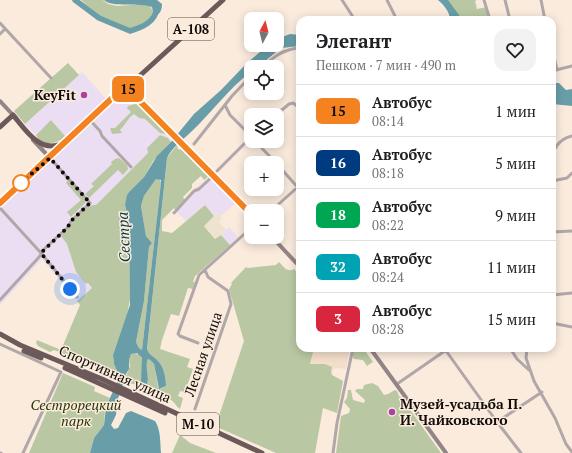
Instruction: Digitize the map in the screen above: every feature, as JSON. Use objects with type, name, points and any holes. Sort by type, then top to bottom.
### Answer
[{"type":"highway","name":"А-108","points":[[43,144],[55,146],[68,139],[125,86],[134,81],[223,0]]},
{"type":"highway","points":[[0,127],[13,115],[28,133],[38,142],[43,144]]},
{"type":"highway","name":"Спортивная улица","points":[[1,338],[20,349],[101,381],[262,453]]},
{"type":"highway","name":"Спортивная улица","points":[[134,396],[254,453]]},
{"type":"street","points":[[342,0],[352,16]]},
{"type":"street","points":[[387,0],[395,16]]},
{"type":"street","points":[[484,0],[489,16]]},
{"type":"street","points":[[505,0],[509,16]]},
{"type":"street","points":[[541,0],[544,16]]},
{"type":"street","points":[[0,23],[51,78]]},
{"type":"street","points":[[0,34],[5,29]]},
{"type":"street","points":[[270,60],[279,53],[296,48]]},
{"type":"street","points":[[556,66],[557,70],[572,66]]},
{"type":"street","points":[[194,144],[232,96],[244,83]]},
{"type":"street","points":[[125,86],[188,149],[215,173],[244,206]]},
{"type":"street","points":[[0,101],[13,115]]},
{"type":"street","points":[[284,108],[289,104],[293,103],[296,104]]},
{"type":"street","points":[[225,105],[230,114],[244,129]]},
{"type":"street","points":[[89,119],[100,131],[102,136],[132,167]]},
{"type":"street","points":[[0,300],[40,256],[41,253],[90,203],[51,158],[37,145],[28,133]]},
{"type":"street","points":[[556,148],[563,139],[572,136]]},
{"type":"street","points":[[0,202],[51,158],[68,139]]},
{"type":"street","points":[[174,213],[244,143]]},
{"type":"street","points":[[43,144],[49,149],[51,158]]},
{"type":"street","points":[[261,148],[269,156]]},
{"type":"street","points":[[284,172],[296,184]]},
{"type":"street","points":[[556,180],[566,178],[572,173]]},
{"type":"street","points":[[279,204],[296,190]]},
{"type":"street","points":[[0,208],[41,253],[77,297]]},
{"type":"street","points":[[556,232],[572,231]]},
{"type":"street","points":[[198,343],[180,336],[178,333],[200,275],[244,234]]},
{"type":"street","points":[[279,244],[296,262]]},
{"type":"street","name":"Лесная улица","points":[[195,409],[231,304],[228,291],[208,277],[205,270]]},
{"type":"street","points":[[556,295],[572,294]]},
{"type":"street","points":[[556,324],[572,327]]},
{"type":"street","points":[[1,338],[61,372],[22,453]]},
{"type":"street","points":[[333,453],[337,424],[352,352]]},
{"type":"street","points":[[373,352],[446,453]]},
{"type":"street","points":[[397,384],[442,352]]},
{"type":"street","points":[[448,352],[497,422],[521,453]]},
{"type":"street","points":[[513,352],[517,359],[530,371]]},
{"type":"street","points":[[527,352],[526,358],[534,381],[542,392],[566,444],[572,452]]},
{"type":"street","points":[[497,422],[542,392]]},
{"type":"shaded area","points":[[82,72],[107,100],[65,137],[52,120],[36,135],[25,124]]},
{"type":"shaded area","points":[[126,92],[175,138],[171,142],[169,138],[160,135],[147,148],[148,153],[96,205],[92,206],[73,221],[61,236],[67,244],[76,272],[86,284],[87,283],[92,288],[77,301],[42,259],[0,305],[0,205]]},
{"type":"shaded area","points":[[212,174],[238,201],[221,216],[218,213],[214,216],[205,205],[186,221],[176,211],[195,189]]},
{"type":"shaded area","points":[[218,213],[222,218],[219,222],[226,230],[216,239],[204,225]]},
{"type":"shaded area","points":[[229,227],[238,237],[230,245],[221,235]]},
{"type":"shaded area","points":[[314,352],[349,352],[346,369],[333,369],[332,375],[305,362]]},
{"type":"green space","points":[[81,0],[103,0],[108,4],[117,6],[145,4],[151,7],[153,13],[151,17],[142,25],[134,28],[126,28],[109,22],[93,11]]},
{"type":"green space","points":[[446,0],[477,0],[475,1],[477,9],[487,7],[490,16],[456,16]]},
{"type":"green space","points":[[68,63],[79,75],[25,124],[14,111]]},
{"type":"green space","points":[[138,104],[166,132],[166,134],[160,133],[145,119],[139,118],[134,114],[120,130],[122,133],[112,134],[110,128],[115,128],[131,112],[127,108],[128,106]]},
{"type":"green space","points":[[51,120],[65,137],[53,143],[45,143],[36,135]]},
{"type":"green space","points":[[160,135],[168,138],[171,142],[153,161],[144,177],[130,191],[125,205],[129,221],[130,299],[127,315],[113,355],[114,364],[118,373],[117,382],[116,377],[112,373],[54,350],[50,352],[38,346],[36,343],[37,340],[61,350],[80,305],[77,301],[92,288],[88,283],[86,284],[76,272],[67,244],[61,236],[86,208],[96,205],[148,153],[147,148]]},
{"type":"green space","points":[[177,145],[178,149],[184,150],[208,173],[209,176],[204,180],[201,176],[192,184],[192,188],[183,197],[185,200],[176,211],[174,208],[162,220],[162,231],[172,233],[205,205],[214,216],[204,226],[215,239],[221,235],[230,245],[195,276],[193,289],[188,288],[179,316],[171,314],[162,340],[160,349],[190,359],[187,367],[193,369],[185,392],[180,391],[178,396],[183,398],[180,409],[172,401],[154,392],[133,384],[123,384],[130,366],[129,360],[131,354],[135,353],[139,355],[143,363],[143,386],[146,386],[147,383],[148,359],[154,364],[158,387],[160,389],[166,386],[162,366],[149,354],[147,350],[167,158]]},
{"type":"green space","points":[[119,158],[127,165],[128,169],[123,175],[118,170],[89,198],[85,194],[94,186],[91,184],[112,164],[111,162]]},
{"type":"green space","points":[[156,179],[159,179],[161,182],[142,350],[136,342],[144,301],[149,247],[152,243],[146,236],[141,206],[144,196]]},
{"type":"green space","points":[[68,180],[87,201],[71,217],[67,212],[81,200],[66,183]]},
{"type":"green space","points":[[279,262],[287,270],[294,269],[296,271],[296,352],[313,352],[310,364],[325,364],[332,367],[332,375],[343,381],[337,413],[323,408],[315,453],[276,453],[217,427],[216,425],[244,341],[229,289],[232,284],[231,283],[246,267],[276,265]]},
{"type":"green space","points":[[353,352],[366,352],[373,362],[367,366],[363,360],[354,359],[352,356]]},
{"type":"green space","name":"Сестрорецкий парк","points":[[63,373],[95,387],[94,391],[110,398],[105,409],[104,425],[94,438],[90,453],[29,453]]},
{"type":"green space","name":"Музей-усадьба П. И. Чайковского","points":[[372,383],[378,386],[384,395],[395,390],[397,391],[399,396],[441,453],[336,453],[341,416],[349,413],[350,409],[344,402],[347,398],[348,390],[351,390],[353,400],[364,403],[365,400],[355,391],[357,389],[363,389],[364,385]]},
{"type":"green space","points":[[180,435],[190,443],[216,453],[172,453]]},
{"type":"water","points":[[104,0],[157,0],[162,4],[162,7],[157,15],[153,13],[152,7],[113,4]]},
{"type":"water","points":[[438,0],[448,0],[459,16],[449,16]]},
{"type":"water","points":[[290,34],[296,35],[296,46],[284,48],[284,36]]},
{"type":"water","points":[[260,52],[276,52],[266,60],[251,60]]},
{"type":"water","points":[[244,66],[244,77],[175,147],[167,158],[147,349],[162,366],[166,386],[159,389],[154,364],[148,359],[147,383],[146,386],[143,386],[141,381],[142,358],[137,353],[131,354],[129,369],[117,402],[116,415],[111,425],[114,429],[118,428],[126,413],[131,411],[155,421],[159,432],[161,453],[90,453],[94,438],[104,425],[106,407],[117,382],[118,373],[114,364],[113,355],[130,305],[129,221],[125,205],[127,195],[144,177],[157,156],[171,142],[194,114],[221,90]],"holes":[[[156,179],[161,180],[161,182],[142,350],[136,342],[144,301],[149,247],[152,243],[146,236],[141,206],[144,196]]]},
{"type":"water","points":[[556,83],[559,83],[566,90],[572,89],[572,106],[556,104]]},
{"type":"waterway","name":"Сестра","points":[[75,0],[99,18],[130,31],[148,23],[154,17],[157,8]]},
{"type":"bus line","name":"15","points":[[0,203],[49,159],[61,144],[125,86],[244,207]]},
{"type":"place","name":"KeyFit","points":[[84,95]]},
{"type":"place","name":"Музей-усадьба П. И. Чайковского","points":[[392,412]]},
{"type":"route","points":[[21,183],[50,158],[90,203],[41,253],[70,289]]}]
